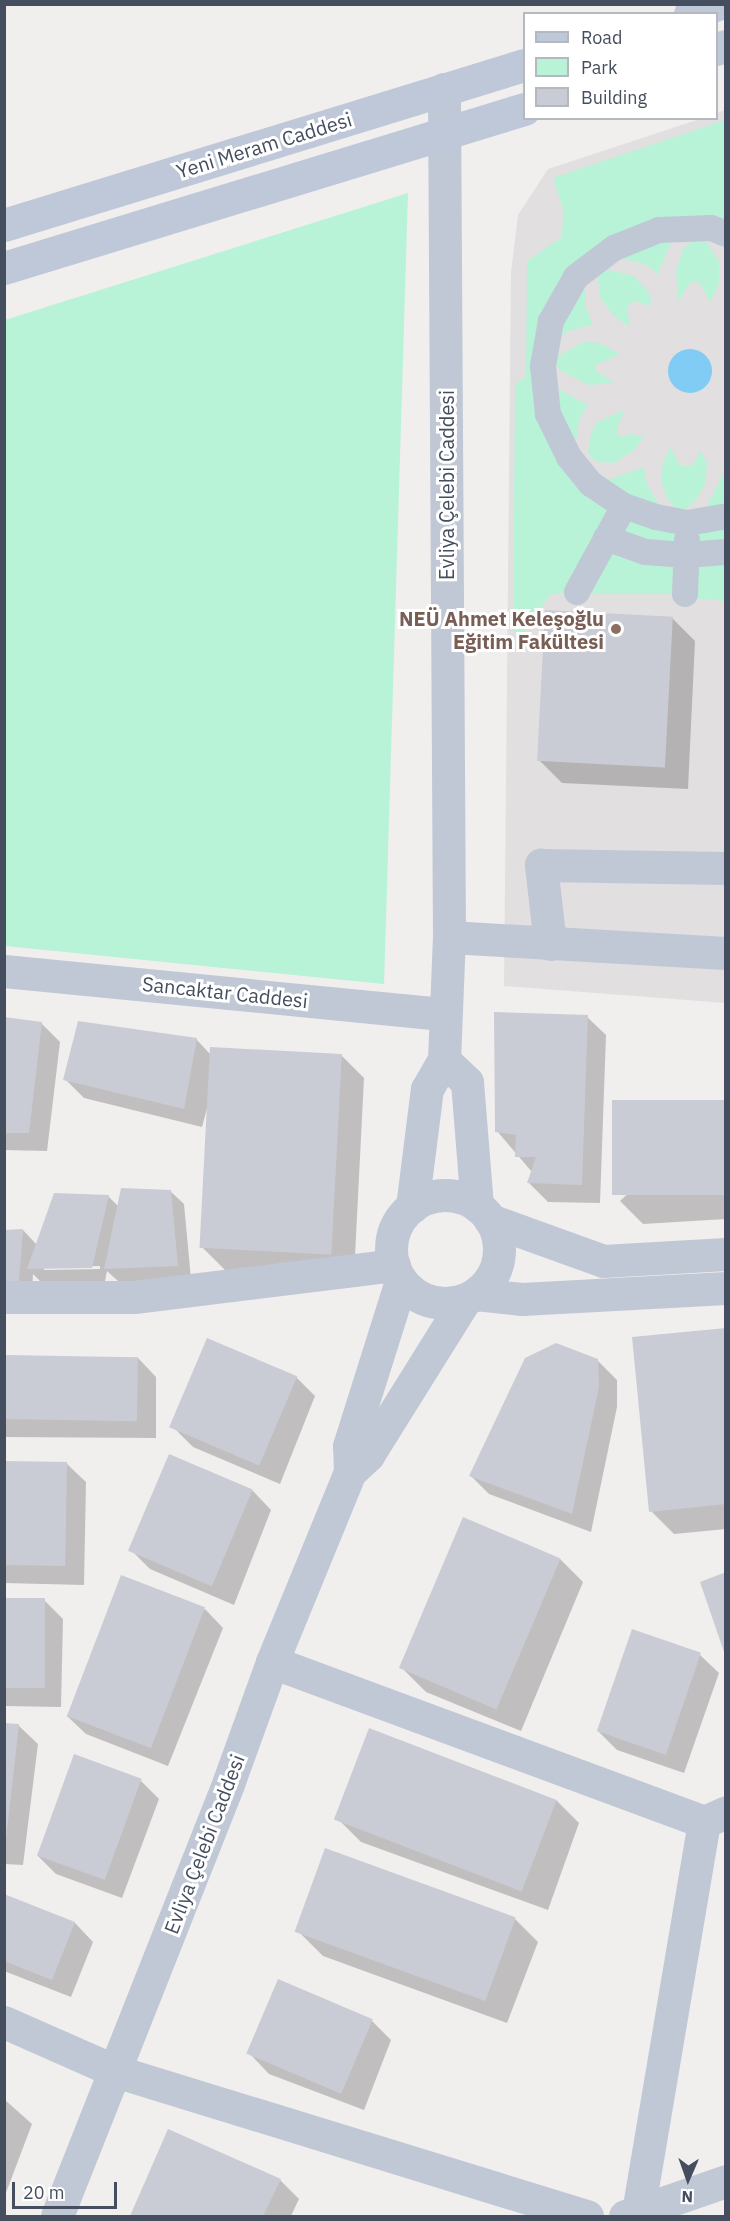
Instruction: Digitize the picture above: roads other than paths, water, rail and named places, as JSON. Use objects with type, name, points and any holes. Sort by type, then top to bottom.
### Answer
[{"type":"main road","points":[[696,12],[718,4]]},
{"type":"main road","name":"Yeni Meram Caddesi","points":[[4,225],[523,66]]},
{"type":"main road","points":[[4,268],[523,110]]},
{"type":"street","name":"Evliya Çelebi Caddesi","points":[[412,1208],[428,1089],[444,1060],[449,937],[444,89]]},
{"type":"street","points":[[726,234],[711,228],[659,230],[614,248],[576,277],[551,321],[543,366],[548,414],[569,457],[591,484],[624,506],[656,518],[688,523],[726,516]]},
{"type":"street","points":[[577,592],[624,506]]},
{"type":"street","points":[[685,594],[688,523]]},
{"type":"street","points":[[606,538],[645,552],[686,555],[726,552]]},
{"type":"street","points":[[550,944],[541,865],[726,868]]},
{"type":"street","points":[[449,937],[726,952]]},
{"type":"street","name":"Sancaktar Caddesi","points":[[4,971],[445,1014]]},
{"type":"street","points":[[444,1060],[467,1082],[484,1213],[499,1244],[498,1261],[492,1277],[470,1297]]},
{"type":"street","points":[[726,1254],[603,1261],[484,1213],[454,1196],[436,1196],[412,1208],[395,1229],[391,1247],[398,1273],[414,1294],[431,1302],[470,1297],[522,1299],[726,1288]]},
{"type":"street","name":"Evliya Çelebi Caddesi","points":[[350,1472],[349,1446],[398,1273]]},
{"type":"street","points":[[4,1297],[134,1297],[398,1273]]},
{"type":"street","name":"Evliya Çelebi Caddesi","points":[[57,2217],[272,1662],[350,1472],[368,1455],[470,1297]]},
{"type":"street","points":[[272,1662],[715,1817],[632,2214]]},
{"type":"street","points":[[4,2022],[115,2071],[587,2217]]},
{"type":"street","points":[[632,2214],[726,2181]]},
{"type":"water","points":[[690,349],[706,355],[712,371],[706,387],[690,393],[674,387],[668,371],[674,355]]},
{"type":"place","name":"NEÜ Ahmet Keleşoğlu Eğitim Fakültesi","points":[[616,629]]}]
